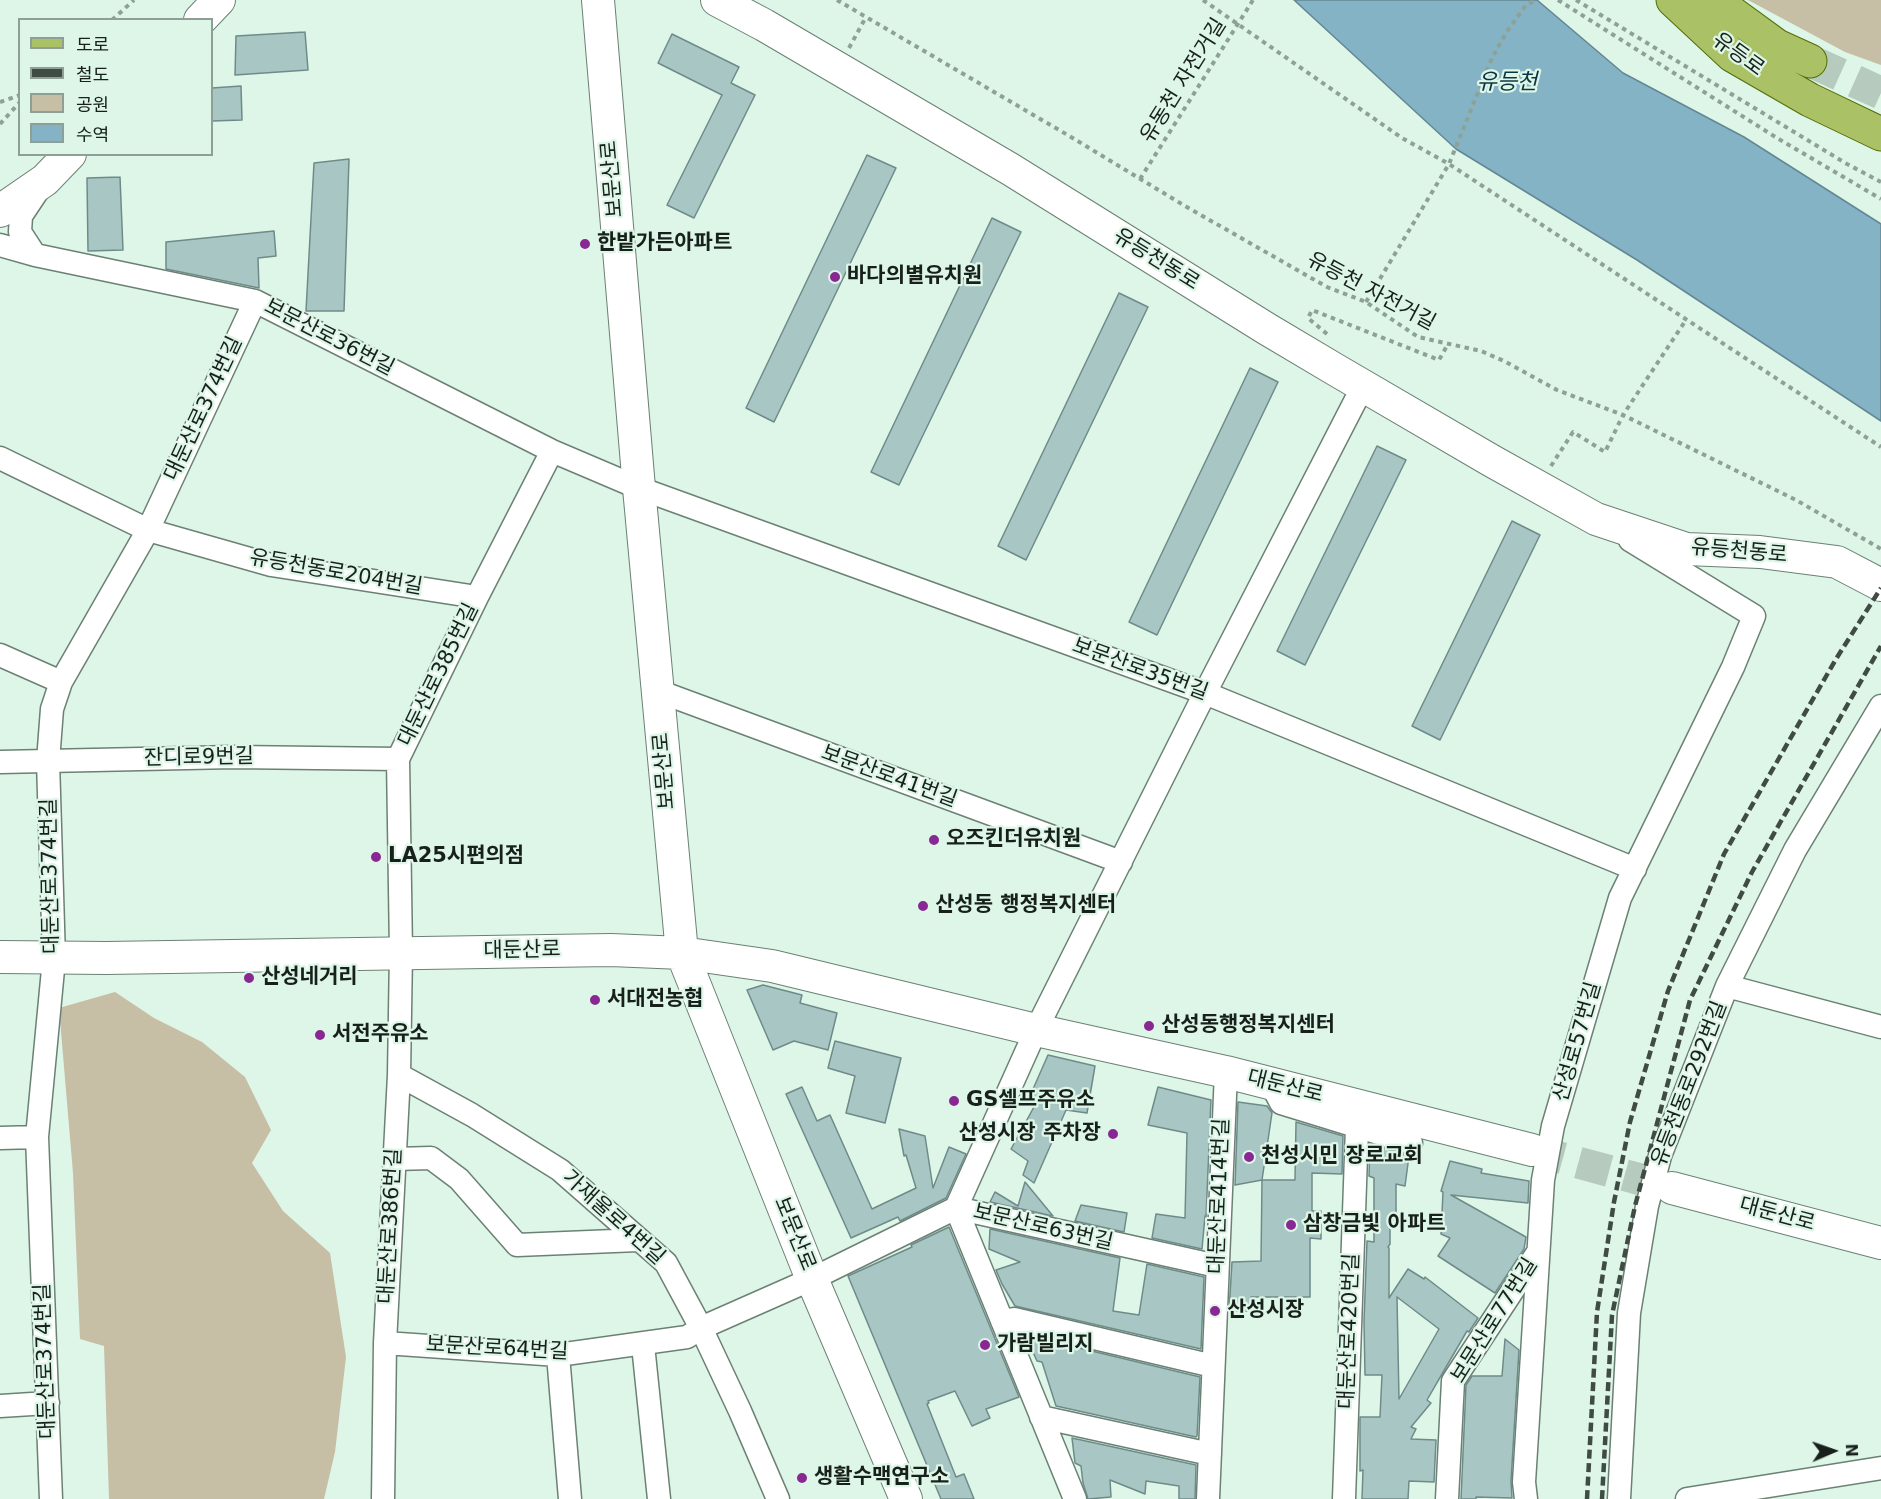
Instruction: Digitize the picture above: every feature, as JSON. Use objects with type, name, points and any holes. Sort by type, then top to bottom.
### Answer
[{"type":"main road","points":[[202,18],[219,0]]},
{"type":"main road","name":"보문산로","points":[[598,0],[639,488],[682,953],[812,1279],[906,1499]]},
{"type":"main road","name":"유등천동로","points":[[717,0],[764,25],[1010,169],[1363,386],[1492,462],[1596,519],[1686,549],[1760,552],[1838,562],[1881,585]]},
{"type":"main road","name":"유등로","points":[[1673,0],[1732,55],[1810,100],[1881,134]]},
{"type":"main road","name":"유등로","points":[[1714,0],[1777,46],[1810,61]]},
{"type":"main road","points":[[0,211],[45,180],[67,156]]},
{"type":"main road","name":"대둔산로","points":[[0,957],[611,950],[682,953],[772,966],[1036,1030],[1226,1072],[1532,1150]]},
{"type":"main road","name":"대둔산로","points":[[1672,1188],[1881,1243]]},
{"type":"street","points":[[35,255],[20,232],[21,216],[45,180]]},
{"type":"street","name":"보문산로36번길","points":[[0,245],[35,255],[255,301],[552,451],[639,488]]},
{"type":"street","name":"대둔산로374번길","points":[[51,1499],[37,1137],[54,958],[48,761],[52,710],[61,682],[148,530],[255,301]]},
{"type":"street","points":[[1075,1499],[956,1208],[1036,1030],[1205,693],[1363,386]]},
{"type":"street","name":"대둔산로385번길","points":[[401,952],[398,759],[552,451]]},
{"type":"street","name":"유등천동로204번길","points":[[0,458],[148,530],[271,565],[477,597]]},
{"type":"street","name":"보문산로35번길","points":[[639,488],[1205,693],[1635,869]]},
{"type":"street","name":"유등천동로","points":[[1596,519],[1754,616]]},
{"type":"street","name":"산성로57번길","points":[[1526,1499],[1524,1482],[1543,1180],[1553,1126],[1620,898],[1732,667],[1754,616]]},
{"type":"street","points":[[0,655],[61,682]]},
{"type":"street","name":"보문산로41번길","points":[[658,691],[1121,862]]},
{"type":"street","name":"유등천동로292번길","points":[[1619,1499],[1629,1313],[1647,1206],[1660,1156],[1727,986],[1795,850],[1881,706]]},
{"type":"street","name":"잔디로9번길","points":[[0,762],[234,757],[398,759]]},
{"type":"street","name":"대둔산로386번길","points":[[383,1499],[385,1343],[399,1075],[401,952]]},
{"type":"street","points":[[1727,986],[1881,1027]]},
{"type":"street","name":"대둔산로414번길","points":[[1208,1499],[1226,1072]]},
{"type":"street","name":"가재울로4번길","points":[[399,1075],[560,1170],[666,1263],[701,1328],[778,1499]]},
{"type":"street","points":[[1271,1084],[1281,1103],[1411,1143]]},
{"type":"street","name":"대둔산로420번길","points":[[1344,1499],[1357,1127]]},
{"type":"street","points":[[0,1138],[37,1137]]},
{"type":"street","points":[[395,1159],[431,1158],[459,1179],[517,1245],[638,1240]]},
{"type":"street","name":"보문산로63번길","points":[[812,1279],[956,1208],[1217,1266]]},
{"type":"street","name":"보문산로77번길","points":[[1447,1499],[1453,1381],[1539,1251]]},
{"type":"street","name":"보문산로64번길","points":[[385,1343],[558,1355],[643,1345],[687,1337],[701,1328],[812,1279]]},
{"type":"street","points":[[1002,1320],[1014,1318],[1213,1366]]},
{"type":"street","points":[[643,1345],[659,1499]]},
{"type":"street","points":[[558,1355],[570,1499]]},
{"type":"street","points":[[0,1406],[48,1403]]},
{"type":"street","points":[[1041,1417],[1210,1454]]},
{"type":"street","points":[[1687,1499],[1881,1468]]},
{"type":"path","points":[[114,18],[134,0]]},
{"type":"path","name":"유등천 자전거길","points":[[837,0],[1327,287],[1366,302],[1418,338],[1481,351],[1557,390],[1623,415],[1796,500],[1881,549]]},
{"type":"path","points":[[1203,0],[1402,138],[1449,165],[1881,447]]},
{"type":"path","name":"유동천 자전거길","points":[[1140,179],[1253,0]]},
{"type":"path","points":[[1366,302],[1449,165],[1492,58],[1506,33],[1527,5],[1536,0]]},
{"type":"path","points":[[1558,0],[1777,138],[1881,199]]},
{"type":"path","points":[[1576,0],[1847,164],[1881,182]]},
{"type":"path","points":[[843,57],[866,17]]},
{"type":"path","points":[[0,102],[18,96]]},
{"type":"path","points":[[0,124],[18,104]]},
{"type":"path","points":[[1332,338],[1308,318],[1312,310],[1439,360],[1448,344]]},
{"type":"path","points":[[1546,472],[1573,432],[1605,452],[1623,415],[1686,320]]},
{"type":"green space","points":[[1748,0],[1881,0],[1881,65],[1845,52]]},
{"type":"green space","points":[[115,992],[154,1018],[202,1042],[245,1077],[271,1130],[252,1163],[283,1211],[330,1253],[346,1357],[335,1452],[324,1499],[109,1499],[104,1346],[80,1339],[73,1173],[59,1008]]},
{"type":"water","name":"유등천","points":[[1294,0],[1537,0],[1623,73],[1744,137],[1881,224],[1881,421],[1637,260],[1456,149]]},
{"type":"building","points":[[305,32],[308,70],[235,75],[236,36]]},
{"type":"building","points":[[672,34],[739,67],[731,83],[755,95],[694,218],[667,205],[722,95],[658,63]]},
{"type":"building","points":[[241,86],[242,120],[213,121],[213,88]]},
{"type":"building","points":[[867,155],[896,168],[774,422],[746,408]]},
{"type":"building","points":[[349,159],[344,311],[306,311],[314,163]]},
{"type":"building","points":[[120,177],[123,250],[88,251],[87,178]]},
{"type":"building","points":[[992,218],[1021,232],[899,485],[871,472]]},
{"type":"building","points":[[274,231],[276,256],[258,258],[259,288],[166,269],[166,242]]},
{"type":"building","points":[[1119,293],[1148,307],[1026,560],[998,546]]},
{"type":"building","points":[[1250,368],[1278,382],[1157,635],[1129,622]]},
{"type":"building","points":[[1377,446],[1406,460],[1305,665],[1277,651]]},
{"type":"building","points":[[1512,521],[1540,535],[1440,740],[1412,726]]},
{"type":"building","points":[[763,985],[802,995],[800,1003],[837,1013],[828,1050],[794,1041],[773,1050],[747,990]]},
{"type":"building","points":[[835,1041],[901,1058],[885,1123],[846,1113],[855,1076],[828,1068]]},
{"type":"building","points":[[1048,1055],[1095,1066],[1087,1113],[1066,1110],[1034,1183],[1023,1175],[1028,1161],[1011,1149],[1035,1105],[1026,1105]]},
{"type":"building","points":[[802,1087],[817,1121],[830,1115],[872,1209],[916,1188],[906,1155],[904,1156],[899,1129],[925,1136],[933,1188],[949,1147],[966,1154],[946,1198],[900,1221],[898,1217],[851,1238],[786,1094]]},
{"type":"building","points":[[1158,1087],[1211,1100],[1206,1217],[1202,1249],[1152,1238],[1156,1214],[1185,1218],[1187,1133],[1148,1125]]},
{"type":"building","name":"천성시민 장로교회","points":[[1238,1102],[1267,1106],[1272,1113],[1262,1180],[1235,1185]]},
{"type":"building","name":"삼창금빛 아파트","points":[[1296,1122],[1343,1136],[1342,1174],[1312,1173],[1312,1211],[1321,1211],[1321,1239],[1310,1238],[1310,1297],[1251,1297],[1251,1311],[1229,1311],[1232,1262],[1261,1261],[1262,1180],[1295,1180]]},
{"type":"building","points":[[1370,1144],[1409,1156],[1405,1186],[1396,1184],[1396,1220],[1390,1220],[1389,1298],[1408,1269],[1424,1279],[1425,1277],[1478,1318],[1469,1332],[1467,1331],[1427,1400],[1431,1403],[1411,1427],[1416,1429],[1411,1439],[1436,1440],[1434,1482],[1409,1481],[1408,1499],[1362,1499],[1360,1417],[1380,1417],[1382,1375],[1365,1375],[1364,1321],[1367,1241],[1374,1242],[1374,1178],[1369,1176]],"holes":[[[1397,1297],[1439,1329],[1399,1399]]]},
{"type":"building","points":[[1450,1161],[1482,1169],[1481,1173],[1529,1181],[1528,1203],[1451,1195],[1526,1237],[1524,1249],[1495,1293],[1438,1256],[1450,1238],[1441,1234],[1443,1192],[1441,1191]]},
{"type":"building","points":[[1025,1182],[1053,1216],[990,1202],[995,1192],[1018,1206]]},
{"type":"building","points":[[1081,1205],[1127,1213],[1124,1232],[1075,1221]]},
{"type":"building","points":[[949,1227],[1019,1397],[986,1409],[990,1418],[972,1426],[955,1391],[928,1401],[927,1404],[956,1477],[964,1474],[974,1499],[941,1499],[848,1276],[912,1247],[911,1245]]},
{"type":"building","points":[[990,1229],[1120,1258],[1113,1311],[1139,1315],[1147,1264],[1204,1277],[1201,1349],[1015,1306],[996,1270],[1020,1262],[989,1249]]},
{"type":"building","points":[[1025,1335],[1200,1377],[1197,1436],[1056,1406],[1042,1362],[1037,1361]]},
{"type":"building","points":[[1505,1339],[1519,1350],[1511,1481],[1512,1498],[1461,1499],[1466,1385],[1472,1376],[1502,1376]]},
{"type":"building","points":[[1072,1438],[1196,1465],[1195,1499],[1179,1499],[1179,1486],[1146,1481],[1145,1494],[1110,1480],[1111,1497],[1088,1499],[1081,1466],[1075,1463]]},
{"type":"tunnel","points":[[1810,61],[1881,93]]},
{"type":"tunnel","points":[[1532,1150],[1672,1188]]},
{"type":"railway","points":[[1587,1499],[1597,1312],[1614,1202],[1630,1122],[1668,991],[1724,854],[1836,659],[1881,588]]},
{"type":"railway","points":[[1602,1499],[1612,1315],[1635,1206],[1690,1000],[1752,872],[1881,646]]},
{"type":"place","name":"한밭가든아파트","points":[[585,244]]},
{"type":"place","name":"바다의별유치원","points":[[835,277]]},
{"type":"place","name":"오즈킨더유치원","points":[[934,840]]},
{"type":"place","name":"LA25시편의점","points":[[376,857]]},
{"type":"place","name":"산성동 행정복지센터","points":[[923,906]]},
{"type":"place","name":"산성네거리","points":[[249,978]]},
{"type":"place","name":"서대전농협","points":[[595,1000]]},
{"type":"place","name":"산성동행정복지센터","points":[[1149,1026]]},
{"type":"place","name":"서전주유소","points":[[320,1035]]},
{"type":"place","name":"GS셀프주유소","points":[[954,1101]]},
{"type":"place","name":"산성시장 주차장","points":[[1113,1134]]},
{"type":"place","name":"천성시민 장로교회","points":[[1249,1157]]},
{"type":"place","name":"삼창금빛 아파트","points":[[1291,1225]]},
{"type":"place","name":"산성시장","points":[[1215,1311]]},
{"type":"place","name":"가람빌리지","points":[[985,1345]]},
{"type":"place","name":"생활수맥연구소","points":[[802,1478]]}]
